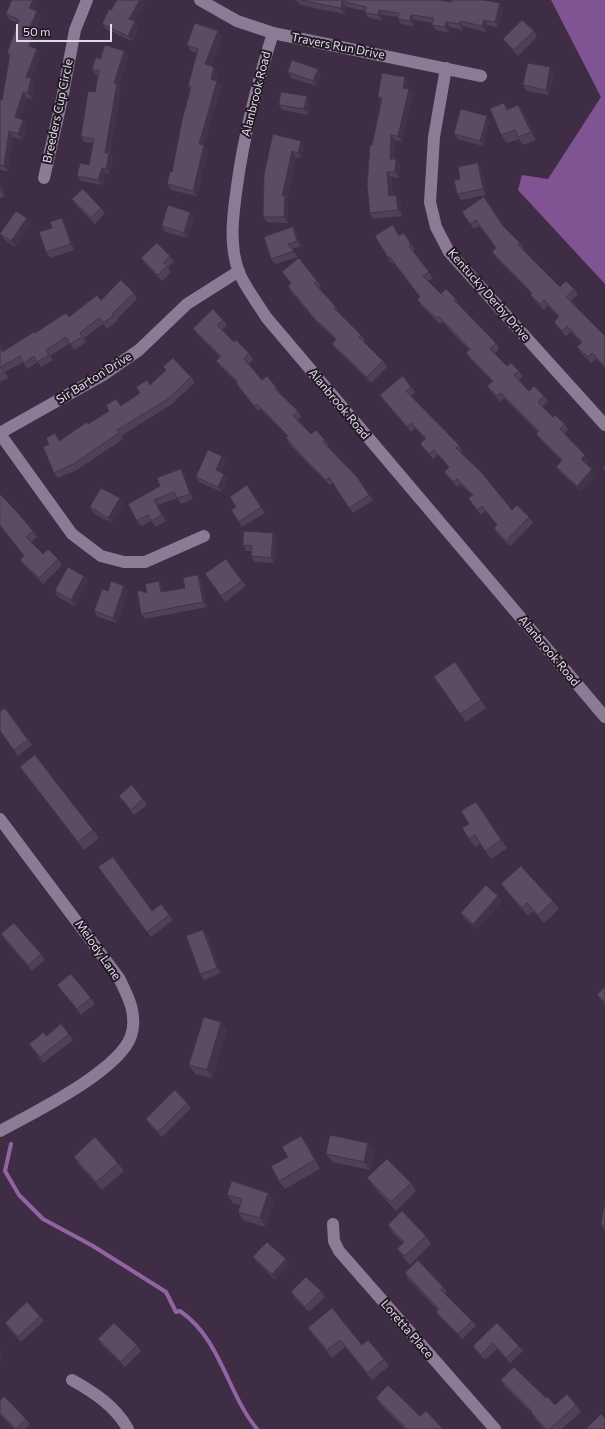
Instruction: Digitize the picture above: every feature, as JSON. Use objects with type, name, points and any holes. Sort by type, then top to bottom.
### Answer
[{"type":"street","name":"Breeders Cup Circle","points":[[44,178],[62,99],[75,30],[87,0]]},
{"type":"street","name":"Travers Run Drive","points":[[200,0],[237,21],[273,33],[481,76]]},
{"type":"street","name":"Alanbrook Road","points":[[273,33],[255,91],[241,157],[232,221],[233,245],[238,271],[266,317],[605,717]]},
{"type":"street","name":"Kentucky Derby Drive","points":[[446,68],[434,137],[430,176],[430,202],[436,227],[449,252],[605,425]]},
{"type":"street","name":"Sir Barton Drive","points":[[0,433],[103,375],[138,350],[187,304],[238,271]]},
{"type":"street","points":[[0,433],[72,534],[101,556],[124,562],[146,562],[204,536]]},
{"type":"street","name":"Melody Lane","points":[[0,819],[119,978],[131,1003],[133,1020],[131,1035],[127,1044],[100,1071],[0,1131]]},
{"type":"street","name":"Loretta Place","points":[[333,1224],[334,1241],[339,1251],[495,1429]]},
{"type":"street","points":[[72,1380],[97,1394],[117,1413],[128,1429]]},
{"type":"shaded area","points":[[551,0],[605,0],[605,284],[518,190],[522,175],[548,179],[601,97]]},
{"type":"building","points":[[12,0],[33,0],[29,8],[37,11],[27,34],[33,36],[29,46],[37,49],[26,77],[31,78],[28,93],[23,92],[15,117],[23,120],[18,134],[9,131],[4,166],[0,165],[0,100],[2,100],[10,54],[7,53],[19,20],[6,14]]},
{"type":"building","points":[[117,0],[140,0],[129,19],[135,21],[128,36],[102,24],[109,9],[111,10]]},
{"type":"building","points":[[301,0],[440,0],[451,2],[451,0],[484,0],[500,3],[495,22],[484,20],[482,26],[460,21],[459,24],[446,22],[445,27],[432,25],[434,18],[411,15],[410,21],[398,19],[399,13],[379,10],[378,15],[365,13],[366,7],[342,1],[341,8]]},
{"type":"building","points":[[522,20],[534,31],[514,50],[503,39]]},
{"type":"building","points":[[195,23],[218,31],[205,64],[214,67],[211,79],[217,81],[199,144],[204,145],[193,191],[167,184],[170,171],[172,172],[182,120],[191,87],[188,86],[198,49],[187,45]]},
{"type":"building","points":[[105,45],[124,51],[114,83],[117,83],[105,153],[109,153],[106,169],[102,168],[98,180],[77,176],[80,163],[89,165],[94,139],[81,136],[88,91],[95,92],[99,71],[92,69],[96,57],[100,59]]},
{"type":"building","points":[[292,60],[318,69],[313,81],[288,72]]},
{"type":"building","points":[[528,63],[550,67],[546,90],[523,85]]},
{"type":"building","points":[[382,73],[405,77],[403,88],[409,89],[398,136],[391,135],[390,159],[396,159],[395,172],[387,172],[389,196],[396,195],[398,210],[370,213],[367,185],[370,145],[372,145],[382,98],[378,97]]},
{"type":"building","points":[[281,92],[307,96],[304,109],[279,105]]},
{"type":"building","points":[[504,103],[507,110],[518,105],[531,132],[518,137],[515,130],[501,135],[490,109]]},
{"type":"building","points":[[461,109],[487,116],[480,141],[454,134]]},
{"type":"building","points":[[273,134],[301,141],[298,153],[292,151],[282,196],[285,196],[284,217],[263,217],[264,175]]},
{"type":"building","points":[[478,163],[483,189],[457,194],[454,180],[460,179],[458,167]]},
{"type":"building","points":[[83,189],[101,208],[91,218],[72,199]]},
{"type":"building","points":[[484,197],[503,226],[520,243],[518,245],[560,287],[566,281],[574,289],[566,297],[605,336],[605,367],[592,353],[588,357],[577,347],[582,342],[567,326],[562,331],[554,322],[559,316],[544,300],[540,304],[530,295],[532,293],[492,252],[496,248],[476,220],[470,224],[462,212]]},
{"type":"building","points":[[168,205],[190,212],[184,233],[162,226]]},
{"type":"building","points":[[16,211],[27,218],[11,241],[0,234]]},
{"type":"building","points":[[62,218],[71,244],[46,252],[39,232],[52,228],[50,222]]},
{"type":"building","points":[[393,225],[399,236],[404,233],[411,245],[409,246],[429,272],[423,276],[441,294],[446,289],[456,299],[454,300],[496,343],[490,349],[507,366],[511,363],[519,371],[514,375],[529,391],[534,386],[544,396],[538,402],[553,417],[555,415],[565,424],[560,429],[585,455],[581,459],[592,469],[577,486],[556,467],[562,460],[536,434],[539,431],[501,393],[497,396],[487,386],[493,381],[466,353],[470,349],[438,316],[436,318],[417,300],[420,297],[390,257],[388,258],[375,236]]},
{"type":"building","points":[[293,227],[297,241],[288,244],[294,251],[271,259],[264,237]]},
{"type":"building","points":[[157,243],[170,256],[164,262],[167,266],[158,275],[141,258]]},
{"type":"building","points":[[299,258],[317,281],[314,283],[336,307],[334,308],[361,335],[359,337],[383,361],[367,377],[332,344],[336,339],[319,322],[318,323],[288,286],[291,283],[282,272]]},
{"type":"building","points":[[121,280],[134,293],[112,314],[113,316],[103,323],[99,318],[80,333],[82,337],[70,344],[66,337],[46,350],[49,355],[37,362],[34,356],[24,363],[20,356],[1,367],[4,372],[0,375],[0,348],[2,352],[66,313],[69,317],[97,295],[101,300]]},
{"type":"building","points":[[213,309],[223,320],[217,325],[234,342],[236,340],[249,353],[244,359],[262,380],[267,376],[276,387],[275,389],[298,411],[293,416],[311,434],[316,430],[325,440],[323,442],[357,477],[369,495],[349,508],[329,477],[326,480],[305,459],[286,438],[288,436],[257,404],[254,406],[236,383],[238,382],[216,361],[221,356],[193,329]]},
{"type":"building","points":[[173,358],[191,377],[168,399],[117,430],[119,433],[73,464],[54,473],[43,447],[49,444],[46,438],[55,433],[59,441],[87,422],[88,424],[109,411],[106,405],[116,399],[121,406],[140,393],[136,387],[147,380],[150,385],[166,370],[163,367]]},
{"type":"building","points":[[403,376],[411,387],[406,391],[459,445],[456,448],[482,473],[512,510],[517,505],[529,517],[506,541],[494,528],[497,525],[482,506],[477,510],[468,498],[473,495],[457,479],[454,482],[444,472],[449,467],[434,450],[429,454],[420,444],[426,438],[411,423],[407,427],[380,395]]},
{"type":"building","points":[[208,450],[222,456],[216,470],[224,474],[218,487],[196,477]]},
{"type":"building","points":[[181,469],[190,494],[177,498],[174,492],[154,500],[162,515],[152,521],[148,515],[137,521],[128,504],[160,486],[157,478]]},
{"type":"building","points":[[247,485],[261,507],[239,522],[231,510],[236,507],[230,497]]},
{"type":"building","points":[[101,488],[120,498],[108,518],[90,507]]},
{"type":"building","points":[[0,494],[33,531],[26,537],[43,554],[48,549],[58,559],[39,578],[20,560],[24,556],[0,525]]},
{"type":"building","points":[[244,531],[273,533],[271,558],[251,556],[252,546],[243,545]]},
{"type":"building","points":[[226,559],[242,581],[221,596],[205,574]]},
{"type":"building","points":[[68,567],[84,576],[71,600],[55,591]]},
{"type":"building","points":[[198,575],[203,602],[141,614],[137,590],[147,593],[145,584],[159,581],[161,592],[185,588],[183,578]]},
{"type":"building","points":[[111,581],[124,586],[113,618],[94,611],[102,589],[108,591]]},
{"type":"building","points":[[455,662],[481,700],[460,714],[434,677]]},
{"type":"building","points":[[5,708],[28,740],[14,750],[0,731],[0,712]]},
{"type":"building","points":[[35,755],[93,830],[78,842],[20,767]]},
{"type":"building","points":[[132,785],[143,799],[131,810],[119,796]]},
{"type":"building","points":[[476,802],[501,840],[485,851],[475,835],[469,839],[462,828],[469,824],[461,811]]},
{"type":"building","points":[[113,857],[152,911],[161,904],[169,915],[147,932],[98,867]]},
{"type":"building","points":[[521,866],[553,901],[538,915],[527,903],[522,908],[501,884]]},
{"type":"building","points":[[486,885],[498,896],[473,924],[461,913]]},
{"type":"building","points":[[14,923],[41,954],[28,965],[1,934]]},
{"type":"building","points":[[203,930],[217,968],[200,974],[186,936]]},
{"type":"building","points":[[71,974],[91,998],[77,1009],[57,985]]},
{"type":"building","points":[[605,987],[605,1002],[597,995]]},
{"type":"building","points":[[204,1017],[221,1022],[207,1070],[189,1065]]},
{"type":"building","points":[[61,1024],[69,1034],[40,1057],[29,1044],[44,1032],[46,1036]]},
{"type":"building","points":[[175,1090],[187,1103],[158,1132],[146,1119]]},
{"type":"building","points":[[330,1135],[368,1143],[364,1162],[326,1154]]},
{"type":"building","points":[[301,1136],[315,1160],[279,1181],[271,1166],[288,1157],[282,1147]]},
{"type":"building","points":[[95,1137],[118,1163],[96,1182],[74,1157]]},
{"type":"building","points":[[387,1159],[411,1183],[391,1202],[367,1178]]},
{"type":"building","points":[[232,1181],[268,1193],[260,1218],[238,1212],[242,1199],[227,1195]]},
{"type":"building","points":[[605,1201],[605,1226],[601,1225]]},
{"type":"building","points":[[402,1211],[426,1236],[405,1256],[397,1249],[404,1242],[388,1225]]},
{"type":"building","points":[[267,1242],[286,1259],[272,1274],[253,1257]]},
{"type":"building","points":[[418,1260],[443,1287],[441,1290],[472,1321],[458,1334],[436,1312],[439,1309],[405,1273]]},
{"type":"building","points":[[306,1277],[321,1291],[305,1307],[291,1292]]},
{"type":"building","points":[[27,1302],[40,1316],[18,1337],[5,1323]]},
{"type":"building","points":[[332,1308],[362,1345],[368,1340],[384,1359],[367,1373],[340,1340],[327,1350],[308,1328]]},
{"type":"building","points":[[114,1323],[137,1345],[121,1362],[98,1339]]},
{"type":"building","points":[[497,1323],[519,1346],[506,1358],[493,1343],[481,1355],[473,1346]]},
{"type":"building","points":[[514,1367],[555,1405],[567,1394],[576,1405],[550,1429],[546,1429],[531,1412],[532,1411],[501,1380]]},
{"type":"building","points":[[388,1385],[420,1416],[426,1411],[443,1429],[407,1429],[376,1398]]},
{"type":"building","points":[[4,1396],[26,1419],[16,1429],[0,1413],[0,1401]]},
{"type":"building","points":[[601,1414],[605,1418],[605,1429],[586,1429]]},
{"type":"waterway","points":[[11,1144],[5,1171],[19,1195],[43,1219],[93,1246],[166,1292],[176,1312],[180,1311],[194,1323],[205,1336],[223,1367],[238,1399],[257,1429]]}]
